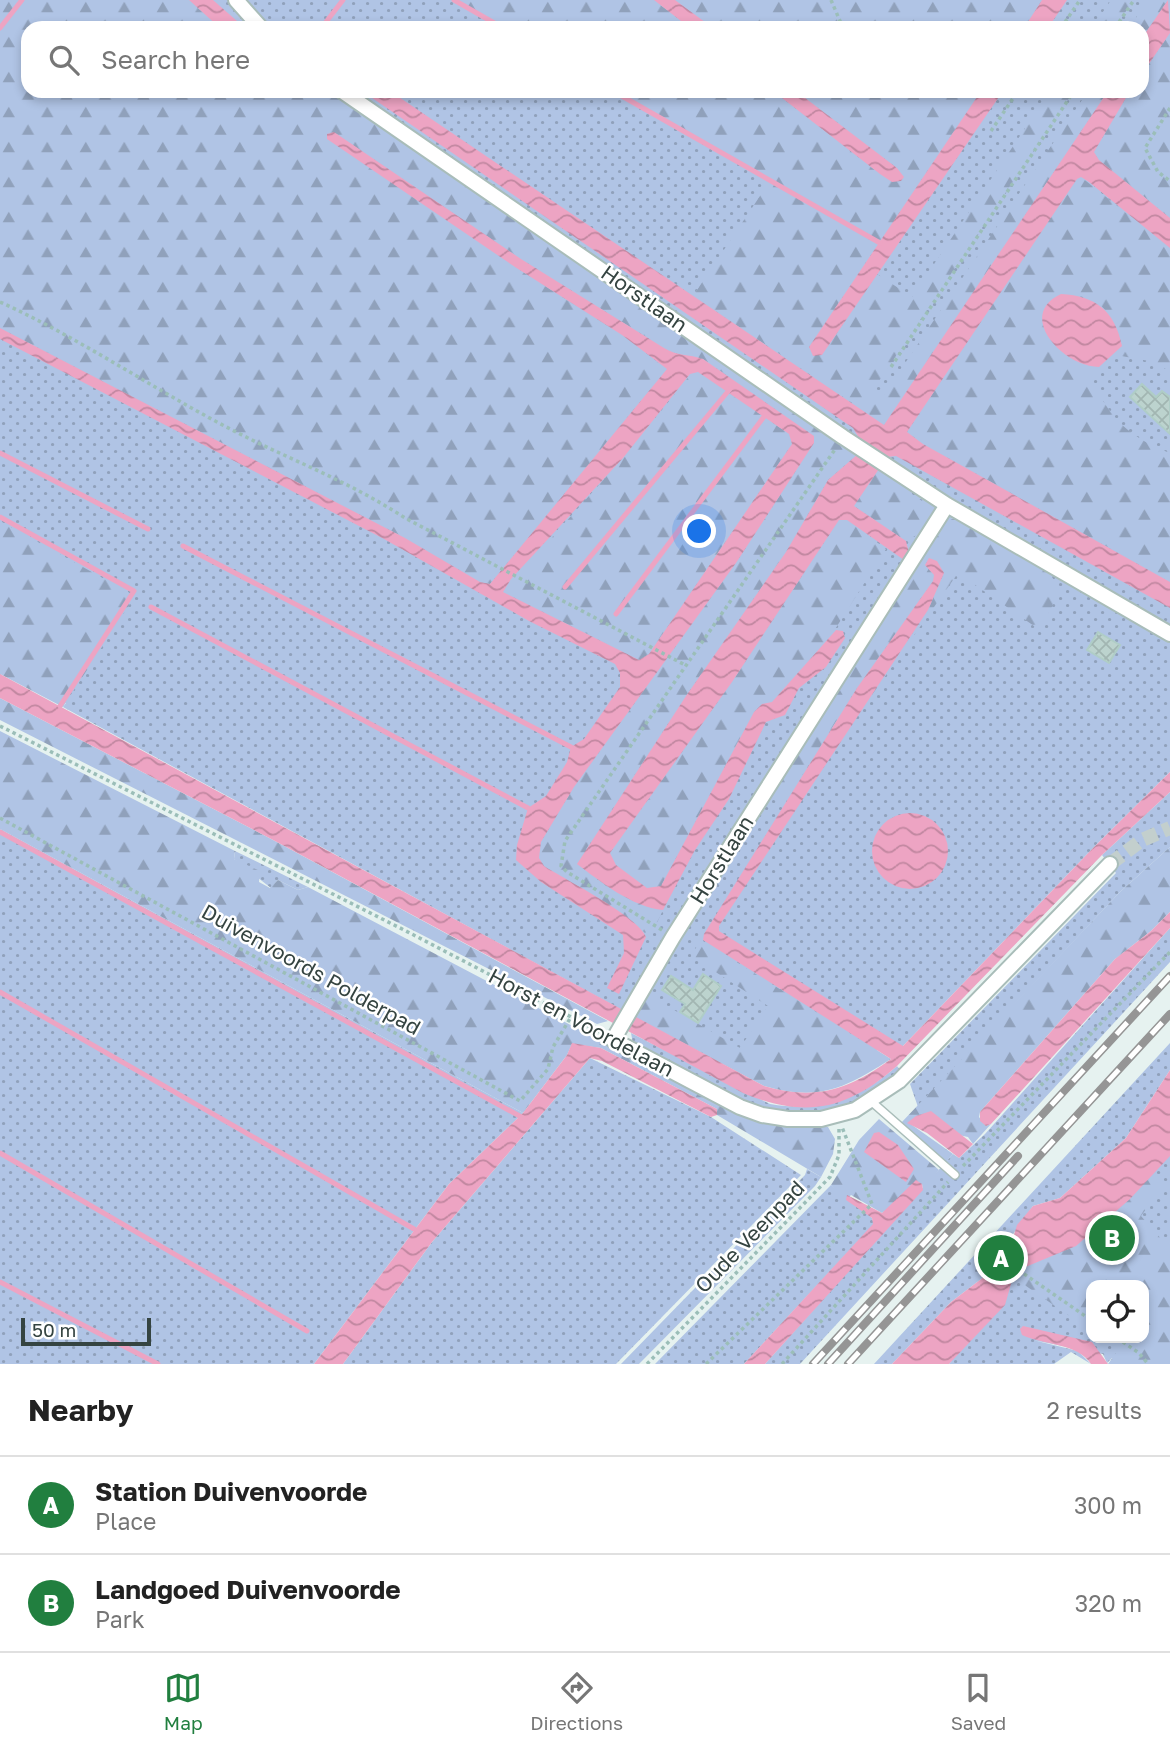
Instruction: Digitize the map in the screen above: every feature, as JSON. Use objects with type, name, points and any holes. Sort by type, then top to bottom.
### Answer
[{"type":"street","points":[[236,0],[255,21]]},
{"type":"street","name":"Horstlaan","points":[[352,98],[884,464],[947,505],[1170,634]]},
{"type":"street","name":"Horstlaan","points":[[615,1037],[673,937],[947,505]]},
{"type":"street","name":"Horst en Voordelaan","points":[[615,1037],[740,1107],[788,1119],[837,1115],[872,1102],[900,1081],[1110,864]]},
{"type":"lane","points":[[872,1102],[954,1175]]},
{"type":"path","points":[[831,0],[840,21]]},
{"type":"path","points":[[1066,21],[1080,0]]},
{"type":"path","points":[[1120,21],[1134,0]]},
{"type":"path","points":[[991,131],[1013,98]]},
{"type":"path","points":[[891,367],[1069,98]]},
{"type":"path","points":[[1170,108],[1145,148],[1158,172],[1170,181]]},
{"type":"path","points":[[0,302],[52,326],[248,438],[372,496],[405,518],[516,575],[566,605],[685,665]]},
{"type":"path","points":[[673,937],[567,872],[561,866],[565,841],[843,437]]},
{"type":"path","name":"Horst en Voordelaan","points":[[0,726],[615,1037]]},
{"type":"path","name":"Duivenvoords Polderpad","points":[[0,818],[520,1101],[548,1069],[553,1046],[571,1017]]},
{"type":"path","points":[[782,1364],[954,1175],[1170,952]]},
{"type":"path","points":[[706,1364],[872,1204],[837,1115]]},
{"type":"path","name":"Oude Veenpad","points":[[647,1364],[830,1177],[839,1155],[837,1115]]},
{"type":"path","points":[[1001,1258],[1086,1317]]},
{"type":"path","points":[[1123,1343],[1148,1364]]},
{"type":"green space","points":[[0,0],[1170,0],[1170,772],[902,1047],[891,1040],[831,1086],[626,1005],[622,1010],[63,707],[66,703],[0,667]]},
{"type":"green space","points":[[0,0],[189,0],[212,21],[21,21],[21,98],[339,98],[858,454],[828,480],[786,552],[686,696],[577,863],[617,893],[640,904],[663,910],[657,923],[645,933],[633,921],[544,866],[539,858],[541,842],[574,787],[736,563],[814,443],[814,436],[703,359],[664,348],[521,259],[333,132],[515,267],[622,335],[667,369],[490,584],[480,582],[405,538],[0,328]]},
{"type":"green space","points":[[454,0],[654,0],[681,21],[491,21]]},
{"type":"green space","points":[[675,0],[1042,0],[1028,21],[704,21]]},
{"type":"green space","points":[[1111,0],[1134,0],[1119,21],[1097,21]]},
{"type":"green space","points":[[1148,0],[1168,0],[1149,28],[1149,21],[1134,21]]},
{"type":"green space","points":[[1170,33],[1170,218],[1099,160],[1094,152],[1126,98],[1149,98],[1149,64]]},
{"type":"green space","points":[[625,98],[782,98],[880,174],[897,168],[805,98],[976,98],[809,347],[809,353],[822,355],[877,274],[912,297],[1045,98],[1069,98],[873,390],[883,396],[1083,98],[1103,98],[885,425],[693,296],[770,181]]},
{"type":"green space","points":[[1081,177],[1170,248],[1170,371],[1149,361],[1116,355],[1122,346],[1113,323],[1102,307],[1086,298],[1061,294],[1047,334],[1060,352],[1099,367],[1093,382],[1107,407],[1124,426],[1144,441],[1170,453],[1170,582],[923,444],[907,432],[1056,209]]},
{"type":"green space","points":[[699,372],[789,434],[792,444],[649,654],[639,660],[503,592],[623,458],[691,374]]},
{"type":"green space","points":[[880,466],[891,480],[931,507],[924,528],[906,541],[854,506]]},
{"type":"green space","points":[[958,519],[1047,571],[1056,585],[1055,600],[1048,614],[1037,628],[958,573],[855,719],[928,610],[944,573],[929,558],[925,565],[934,575],[933,581],[857,688],[783,806],[770,797],[922,556],[946,523]]},
{"type":"green space","points":[[839,520],[847,520],[886,549],[832,634],[772,703],[762,704],[754,712],[661,886],[648,889],[616,865],[610,853],[732,682]]},
{"type":"green space","points":[[0,521],[135,596],[63,707],[0,674]]},
{"type":"green space","points":[[0,698],[275,841],[608,1021],[597,1024],[0,720]]},
{"type":"green space","points":[[0,731],[235,851],[234,859],[260,871],[259,882],[270,888],[278,880],[298,890],[308,887],[738,1113],[783,1126],[828,1127],[835,1139],[833,1154],[821,1177],[717,1115],[717,1109],[601,1048],[572,1044],[567,1055],[523,1113],[0,829]]},
{"type":"green space","points":[[1170,792],[1170,847],[1120,892],[918,1107],[910,1084],[1116,873],[1102,855]]},
{"type":"green space","points":[[0,829],[523,1113],[449,1184],[314,1364],[0,1364]]},
{"type":"green space","points":[[1170,847],[1170,912],[1151,931],[1115,959],[980,1112],[979,1117],[986,1126],[991,1124],[973,1144],[968,1137],[912,1125],[953,1154],[946,1162],[901,1123],[1120,892]]},
{"type":"green space","points":[[235,851],[308,887],[298,890],[278,880],[271,888],[234,859]]},
{"type":"green space","points":[[1170,928],[1170,962],[800,1364],[765,1364],[953,1154],[959,1158],[985,1134]]},
{"type":"green space","points":[[704,934],[703,941],[891,1059],[845,1085],[817,1092],[784,1091],[764,1086],[634,1017],[648,995],[740,1048],[768,1006],[691,956]]},
{"type":"green space","points":[[631,1033],[770,1104],[806,1107],[838,1101],[868,1088],[897,1066],[900,1070],[868,1096],[834,1110],[801,1113],[767,1108],[732,1096],[633,1044]]},
{"type":"green space","points":[[1170,1043],[1170,1070],[1126,1138],[1060,1198],[1033,1206],[1013,1234],[1008,1254],[997,1267],[951,1302],[892,1364],[874,1364]]},
{"type":"green space","points":[[590,1058],[711,1117],[801,1175],[616,1364],[343,1364],[432,1242]]},
{"type":"green space","points":[[879,1119],[939,1170],[923,1190],[922,1184],[882,1213],[851,1195],[846,1200],[831,1185],[859,1140]]},
{"type":"green space","points":[[1170,1125],[1170,1364],[1112,1358],[1107,1363],[1103,1354],[1033,1340],[1078,1351],[1091,1364],[1071,1352],[1054,1364],[949,1364],[983,1308],[1009,1277],[1100,1188]]},
{"type":"green space","points":[[807,1169],[821,1177],[815,1186],[639,1364],[621,1364],[805,1175]]},
{"type":"green space","points":[[1152,1176],[1163,1186],[1141,1216],[1170,1249],[1170,1364],[1108,1364],[1118,1350],[1108,1343],[1149,1343],[1149,1280],[1086,1280],[1086,1328],[1013,1277],[1023,1267],[1076,1246]]},
{"type":"green space","points":[[831,1185],[872,1218],[874,1224],[744,1364],[655,1364]]},
{"type":"water","points":[[189,0],[213,0],[237,21],[212,21]]},
{"type":"water","points":[[654,0],[675,0],[704,21],[681,21]]},
{"type":"water","points":[[1042,0],[1067,0],[1053,21],[1028,21]]},
{"type":"water","points":[[1168,0],[1170,33],[1149,64],[1149,28]]},
{"type":"water","points":[[372,98],[400,98],[884,425],[1103,98],[1126,98],[1094,152],[1099,160],[1170,218],[1170,248],[1089,182],[1081,177],[1077,179],[907,432],[923,444],[1170,582],[1170,608],[896,456],[887,457],[854,506],[906,541],[909,553],[904,560],[847,520],[839,520],[732,682],[610,853],[616,865],[647,888],[661,886],[754,712],[762,704],[772,702],[836,630],[843,631],[845,638],[826,667],[799,688],[785,715],[766,722],[729,799],[695,850],[663,910],[640,904],[617,893],[577,864],[686,696],[786,552],[828,480],[858,454],[862,443],[853,428]]},
{"type":"water","points":[[782,98],[805,98],[897,168],[904,177],[901,181],[892,182]]},
{"type":"water","points":[[976,98],[998,98],[822,355],[813,356],[809,347]]},
{"type":"water","points":[[334,132],[521,259],[664,348],[703,359],[814,436],[814,443],[736,563],[574,787],[541,842],[539,858],[544,866],[616,909],[641,929],[646,937],[619,994],[607,988],[624,953],[623,935],[541,882],[516,860],[517,845],[528,808],[546,796],[567,762],[571,747],[584,739],[620,687],[620,673],[615,664],[529,621],[384,539],[0,339],[0,328],[405,538],[480,582],[490,584],[667,369],[622,335],[515,267],[327,139],[327,134]],"holes":[[[698,372],[789,434],[792,444],[649,654],[639,660],[503,592],[511,579],[623,458],[690,374]]]},
{"type":"water","points":[[1061,294],[1094,302],[1114,323],[1122,346],[1099,367],[1071,359],[1049,338],[1043,326],[1042,314],[1048,303]]},
{"type":"water","points":[[929,558],[937,561],[944,573],[928,610],[719,926],[719,931],[903,1046],[1170,772],[1170,792],[1102,855],[897,1066],[861,1092],[824,1106],[786,1106],[743,1093],[275,841],[0,698],[0,674],[764,1086],[800,1092],[831,1090],[860,1078],[891,1059],[703,940],[704,934],[857,688],[933,581],[934,575],[925,565]]},
{"type":"water","points":[[903,813],[917,813],[931,819],[942,830],[948,851],[945,866],[937,878],[917,889],[903,889],[889,883],[878,872],[872,858],[872,844],[878,830],[889,819]]},
{"type":"water","points":[[1170,912],[1170,928],[991,1124],[986,1126],[980,1121],[980,1112],[1115,959],[1151,931]]},
{"type":"water","points":[[572,1043],[601,1048],[717,1109],[717,1115],[711,1117],[602,1061],[590,1058],[432,1242],[343,1364],[314,1364],[449,1184],[523,1113],[567,1055]]},
{"type":"water","points":[[1170,1070],[1170,1156],[1130,1199],[1076,1246],[1023,1268],[1013,1277],[1005,1305],[949,1364],[892,1364],[951,1302],[997,1267],[1008,1254],[1017,1225],[1033,1206],[1060,1198],[1126,1138]]},
{"type":"water","points":[[931,1111],[973,1144],[959,1158],[927,1133],[907,1123],[916,1116]]},
{"type":"water","points":[[879,1132],[898,1145],[914,1169],[906,1182],[864,1152],[874,1133]]},
{"type":"water","points":[[916,1180],[922,1184],[923,1190],[765,1364],[744,1364],[873,1224],[872,1218],[846,1200],[847,1195],[882,1213]]},
{"type":"water","points":[[1023,1326],[1093,1343],[1108,1364],[1091,1364],[1078,1352],[1022,1335],[1020,1329]]},
{"type":"building","points":[[1142,384],[1156,397],[1162,391],[1170,397],[1170,434],[1130,397]]},
{"type":"building","points":[[1098,632],[1120,645],[1109,663],[1087,650]]},
{"type":"building","points":[[703,974],[721,986],[698,1023],[680,1012],[685,1004],[662,990],[671,976],[693,990]]},
{"type":"waterway","points":[[0,28],[22,0]]},
{"type":"waterway","points":[[327,21],[343,0]]},
{"type":"waterway","points":[[454,0],[491,21]]},
{"type":"waterway","points":[[625,98],[880,243]]},
{"type":"waterway","points":[[565,587],[730,389]]},
{"type":"waterway","points":[[616,614],[766,414]]},
{"type":"waterway","points":[[0,453],[148,529]]},
{"type":"waterway","points":[[0,517],[134,591],[60,706]]},
{"type":"waterway","points":[[183,546],[571,747]]},
{"type":"waterway","points":[[151,607],[528,808]]},
{"type":"waterway","points":[[0,832],[525,1119]]},
{"type":"waterway","points":[[0,992],[414,1229]]},
{"type":"waterway","points":[[0,1153],[307,1331]]},
{"type":"waterway","points":[[0,1282],[158,1364]]},
{"type":"tunnel","points":[[1110,864],[1142,840],[1170,828]]},
{"type":"railway","points":[[813,1364],[1170,976]]},
{"type":"railway","points":[[848,1364],[1170,1014]]},
{"type":"railway","points":[[828,1364],[1018,1156]]},
{"type":"place","name":"Landgoed Duivenvoorde","points":[[1112,1238]]},
{"type":"place","name":"Station Duivenvoorde","points":[[1001,1258]]}]
